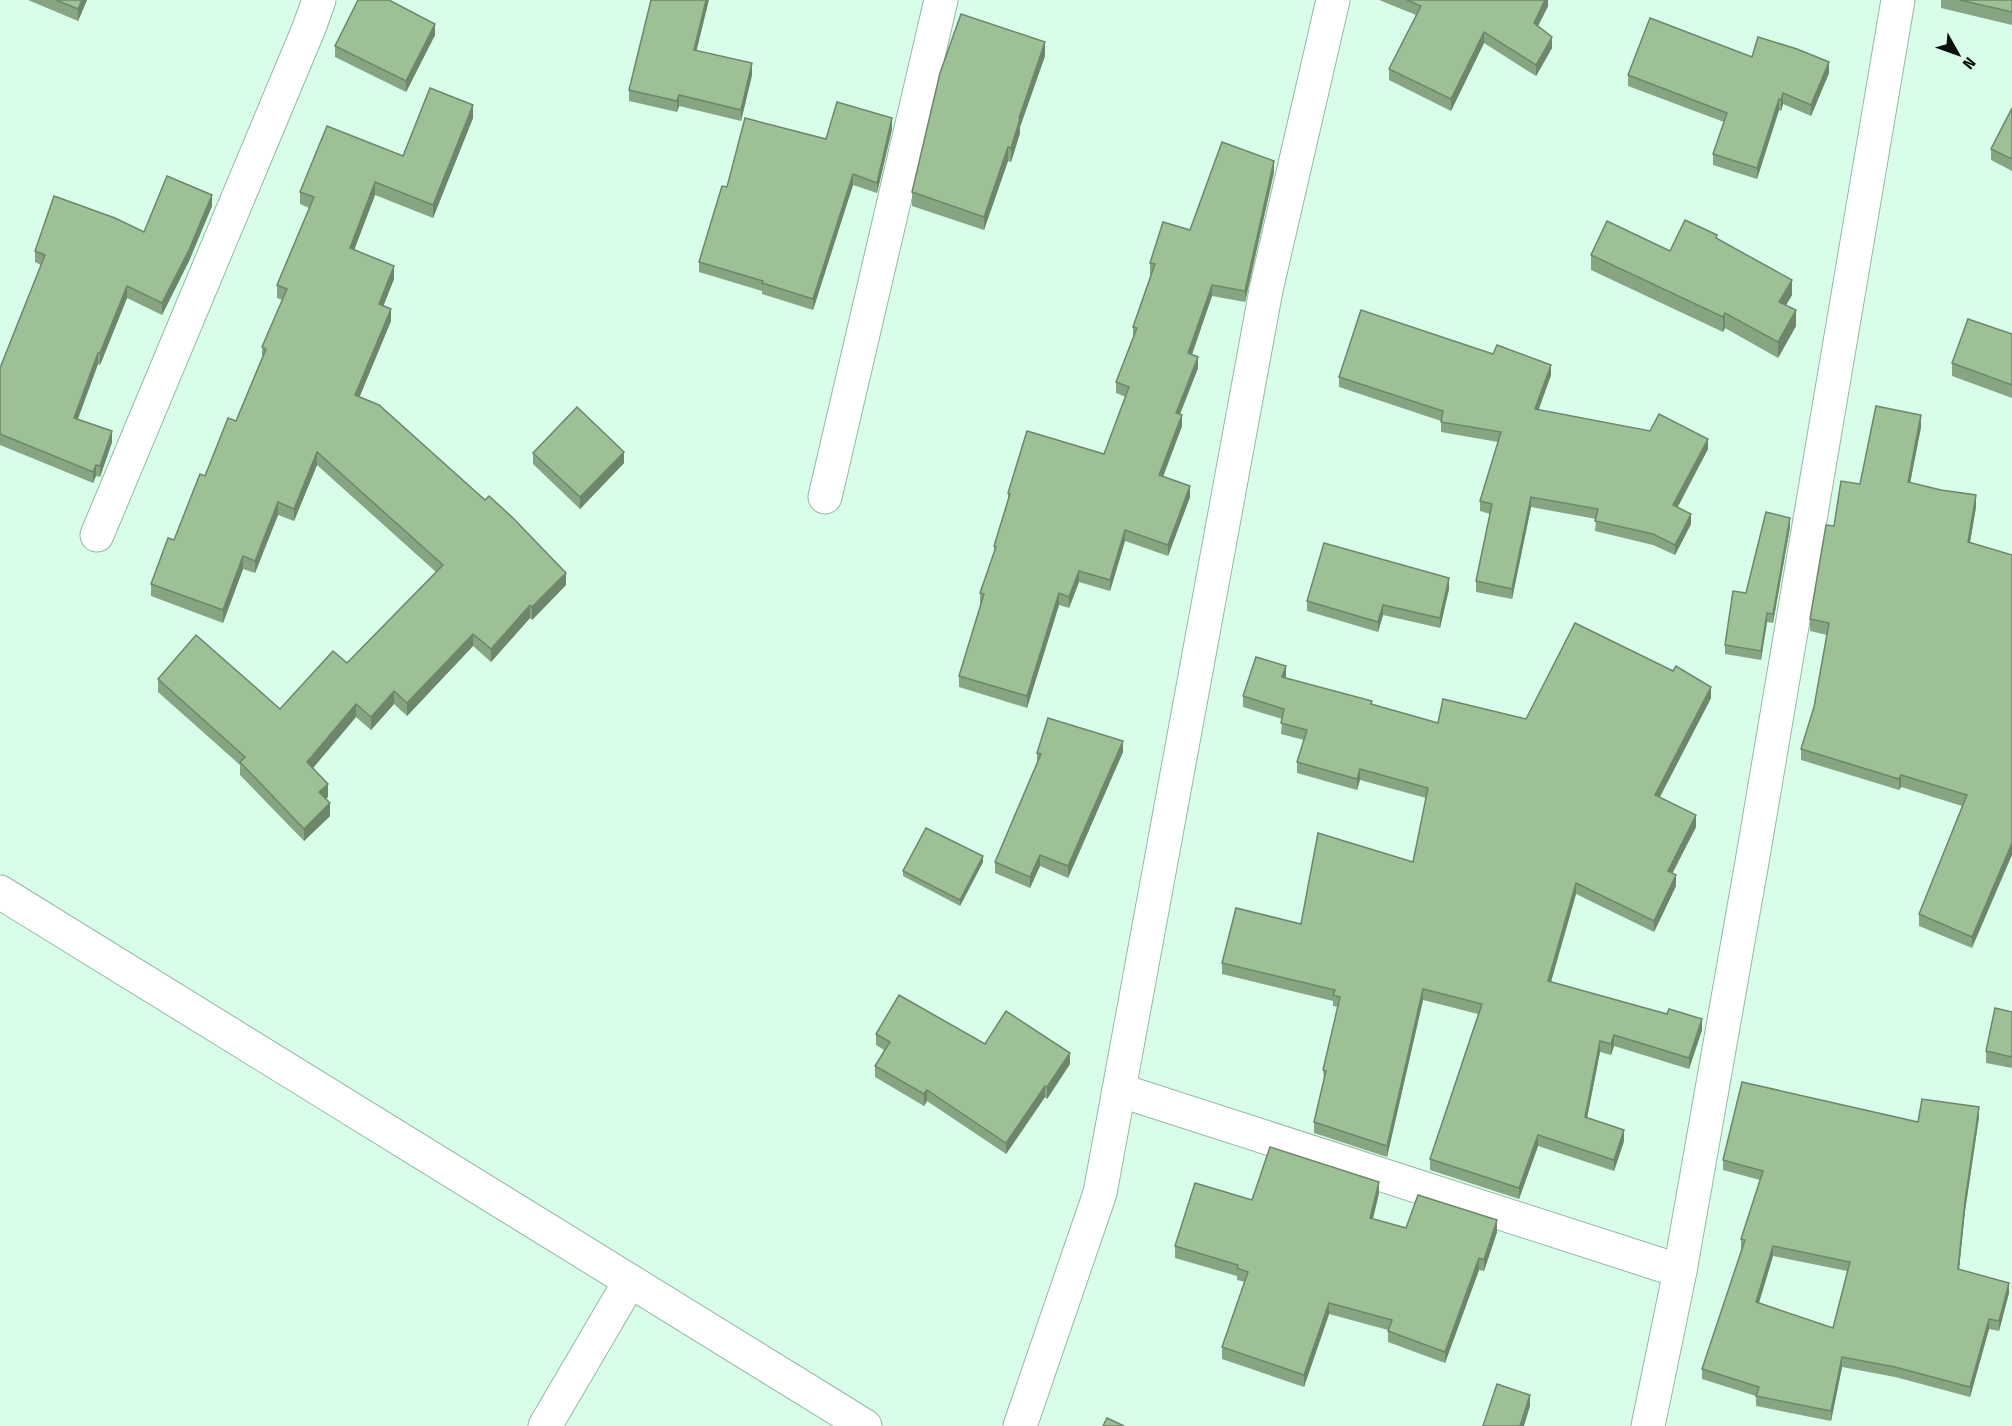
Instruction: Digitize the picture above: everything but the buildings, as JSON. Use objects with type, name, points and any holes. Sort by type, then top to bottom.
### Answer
[{"type":"street","points":[[97,535],[305,39],[319,0]]},
{"type":"street","points":[[825,497],[941,0]]},
{"type":"street","points":[[1020,1426],[1100,1193],[1266,290],[1333,0]]},
{"type":"street","points":[[1648,1426],[1680,1271],[1755,850],[1898,0]]},
{"type":"street","points":[[0,892],[865,1426]]},
{"type":"street","points":[[1119,1090],[1680,1271]]},
{"type":"street","points":[[545,1426],[630,1281]]}]
